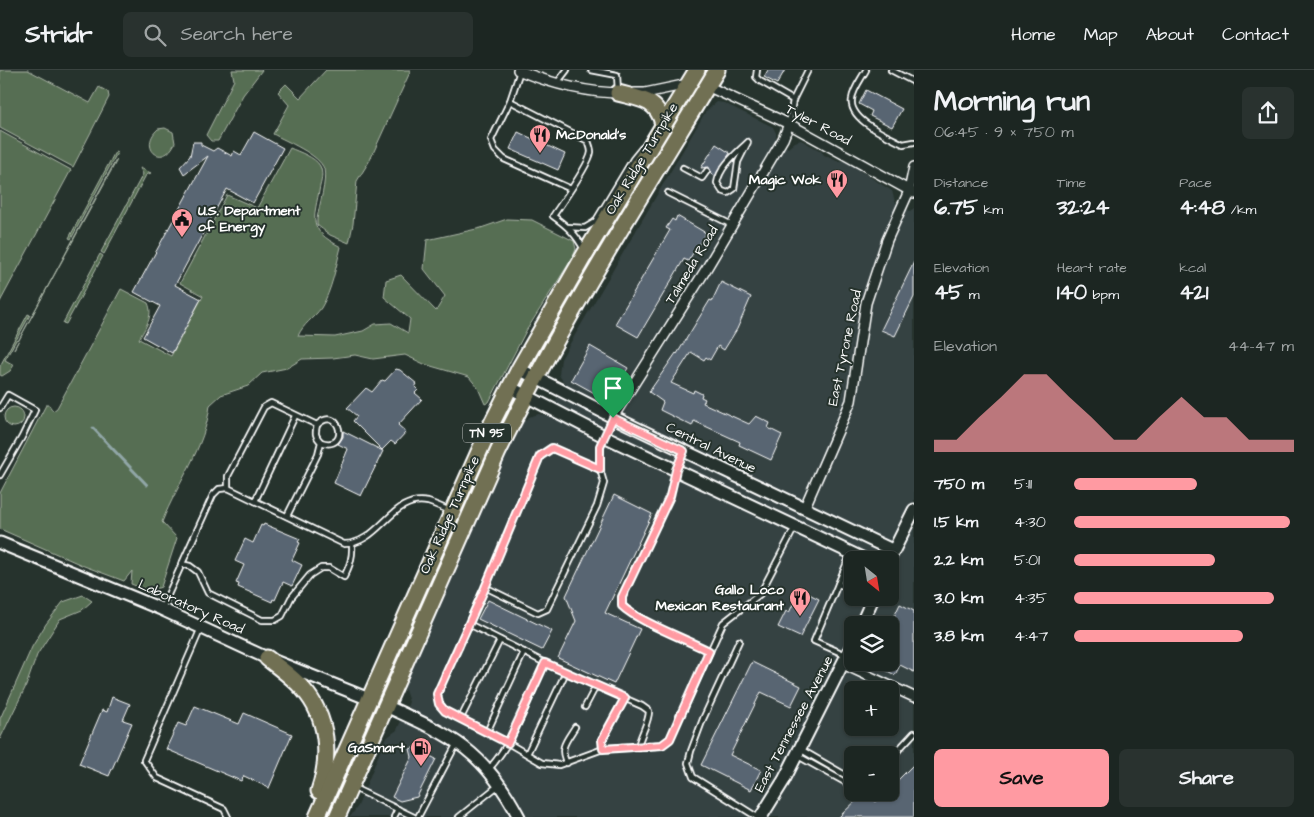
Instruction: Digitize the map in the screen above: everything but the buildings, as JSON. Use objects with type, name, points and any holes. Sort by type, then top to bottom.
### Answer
[{"type":"highway","name":"Oak Ridge Turnpike","points":[[317,817],[509,387],[660,129],[697,70]]},
{"type":"highway","name":"Oak Ridge Turnpike","points":[[337,817],[498,452],[526,396],[568,320],[717,70]]},
{"type":"highway","points":[[688,84],[707,86]]},
{"type":"highway","points":[[618,93],[651,103],[660,113],[660,129]]},
{"type":"highway","points":[[268,658],[303,689],[320,713],[326,738],[326,771],[312,817]]},
{"type":"highway","points":[[369,699],[386,706]]},
{"type":"street","points":[[519,70],[556,84],[597,93],[645,92],[688,84]]},
{"type":"street","name":"Tyler Road","points":[[707,86],[789,124],[911,192]]},
{"type":"street","name":"Talmeda Road","points":[[613,418],[732,225],[783,139],[789,124]]},
{"type":"street","name":"East Tyrone Road","points":[[804,509],[851,401],[866,303],[887,240],[911,192],[914,167]]},
{"type":"street","name":"Central Avenue","points":[[519,369],[613,418],[859,534],[884,551]]},
{"type":"street","points":[[509,387],[604,436],[846,551]]},
{"type":"street","points":[[604,436],[613,418]]},
{"type":"street","points":[[676,470],[684,451]]},
{"type":"street","points":[[795,527],[804,509]]},
{"type":"street","points":[[892,551],[914,510]]},
{"type":"street","points":[[851,551],[859,534]]},
{"type":"street","name":"Laboratory Road","points":[[0,543],[161,609],[268,658],[369,699]]},
{"type":"street","name":"East Tennessee Avenue","points":[[759,817],[784,780],[844,664]]},
{"type":"street","points":[[867,671],[914,696]]},
{"type":"street","points":[[386,706],[458,742],[489,769],[501,784],[519,817]]},
{"type":"lane","points":[[519,70],[510,100],[491,140],[495,150],[504,158],[570,189]]},
{"type":"lane","points":[[556,84],[566,70]]},
{"type":"lane","points":[[591,70],[618,74],[618,93]]},
{"type":"lane","points":[[757,70],[756,77],[760,81],[793,100]]},
{"type":"lane","points":[[789,124],[793,100],[808,70]]},
{"type":"lane","points":[[866,70],[852,98],[852,106],[857,115],[863,122],[902,144],[914,142]]},
{"type":"lane","points":[[891,70],[914,82]]},
{"type":"lane","points":[[510,100],[588,141],[591,150],[589,158],[553,216],[568,227],[579,240],[586,254]]},
{"type":"lane","points":[[568,227],[585,228],[595,222],[633,159],[660,129]]},
{"type":"lane","points":[[748,142],[738,162],[734,189],[728,193],[722,191],[716,183],[718,178],[730,159],[748,142]]},
{"type":"lane","points":[[683,168],[702,178],[707,171]]},
{"type":"lane","points":[[668,192],[732,225]]},
{"type":"lane","points":[[0,408],[8,395],[35,410],[0,475]]},
{"type":"lane","points":[[228,488],[228,476],[264,407],[271,404],[317,425]]},
{"type":"lane","points":[[255,501],[295,416]]},
{"type":"lane","points":[[328,419],[334,421],[340,432],[338,438],[333,443],[321,442],[316,438],[315,431],[317,425],[328,419]]},
{"type":"lane","points":[[485,588],[538,613],[547,609],[597,506],[604,483],[600,469],[600,446],[604,436]]},
{"type":"lane","points":[[287,516],[318,454],[321,442]]},
{"type":"lane","points":[[600,469],[552,448],[540,456],[485,588],[437,694],[439,704],[445,711],[508,743],[542,763],[559,765],[603,749],[662,745],[670,739],[723,623],[760,594],[795,527]]},
{"type":"lane","points":[[676,470],[670,496],[622,597],[622,606],[647,621],[709,651]]},
{"type":"lane","points":[[161,609],[213,495],[219,489],[228,488],[344,544],[352,544],[364,540],[396,510],[406,504],[428,502],[452,512]]},
{"type":"lane","points":[[181,564],[190,566],[198,572],[208,593],[262,620],[274,620],[282,616],[291,598],[310,575],[321,568],[329,568],[344,577],[351,563],[353,554],[352,544]]},
{"type":"lane","points":[[844,568],[814,641],[844,659]]},
{"type":"lane","points":[[838,584],[844,587]]},
{"type":"lane","points":[[469,624],[545,663],[625,698],[649,711],[648,718],[640,734],[638,747]]},
{"type":"lane","points":[[201,628],[144,760],[157,778],[224,809],[228,817]]},
{"type":"lane","points":[[461,718],[500,640]]},
{"type":"lane","points":[[739,641],[704,719],[688,763],[691,773],[696,779],[759,817]]},
{"type":"lane","points":[[487,732],[524,652]]},
{"type":"lane","points":[[489,769],[508,743],[545,663]]},
{"type":"lane","points":[[527,754],[566,672]]},
{"type":"lane","points":[[585,707],[596,686]]},
{"type":"lane","points":[[603,749],[602,740],[625,698]]},
{"type":"lane","points":[[568,763],[563,755],[563,747],[575,727]]},
{"type":"lane","points":[[899,749],[914,733]]},
{"type":"lane","points":[[350,786],[416,817],[458,742]]},
{"type":"lane","points":[[798,752],[844,775]]},
{"type":"lane","points":[[798,752],[844,781]]},
{"type":"lane","points":[[459,817],[501,784]]},
{"type":"lane","points":[[394,817],[398,808]]},
{"type":"shaded area","points":[[717,102],[724,103],[773,127],[776,139],[788,148],[801,140],[821,151],[824,155],[837,161],[845,161],[892,191],[895,202],[910,211],[914,208],[914,817],[350,817],[358,806],[385,739],[397,730],[409,702],[404,687],[513,441],[523,422],[529,417],[539,414],[548,416],[565,384],[559,375],[561,359],[706,111]]},
{"type":"green space","points":[[0,70],[28,70],[90,103],[99,87],[108,92],[109,97],[73,167],[0,128]]},
{"type":"green space","points":[[232,70],[262,70],[243,95],[218,141],[211,141],[206,135],[234,80]]},
{"type":"green space","points":[[326,70],[411,70],[370,160],[357,181],[353,224],[349,243],[330,235],[317,225],[325,174],[321,164],[302,149],[273,134],[289,105],[278,92],[286,84],[300,98]]},
{"type":"green space","points":[[165,128],[173,132],[175,143],[170,151],[164,155],[159,155],[154,153],[150,143],[152,136],[158,129]]},
{"type":"green space","points":[[0,131],[71,170],[0,302]]},
{"type":"green space","points":[[290,148],[311,157],[320,166],[322,178],[315,222],[322,235],[341,247],[325,301],[298,336],[335,337],[363,331],[375,324],[391,323],[408,333],[410,319],[384,297],[386,280],[401,275],[436,311],[445,296],[424,269],[427,240],[481,228],[507,219],[532,220],[574,241],[576,249],[573,257],[526,331],[489,402],[485,404],[478,388],[469,377],[424,364],[405,355],[373,359],[355,355],[302,359],[287,368],[262,373],[248,386],[221,395],[210,405],[203,436],[162,522],[177,538],[161,587],[149,591],[131,584],[132,571],[124,581],[84,566],[0,529],[0,493],[46,405],[49,405],[53,411],[57,408],[121,289],[148,303],[150,308],[146,326],[139,339],[171,356],[203,296],[180,283],[227,195],[257,208]]},
{"type":"green space","points":[[115,152],[117,153],[71,239],[69,238]]},
{"type":"green space","points":[[116,160],[117,160],[14,349]]},
{"type":"green space","points":[[140,168],[151,173],[146,175],[104,254],[101,252],[143,174]]},
{"type":"green space","points":[[100,254],[103,256],[66,324],[63,323]]},
{"type":"green space","points":[[28,314],[30,315],[5,360],[14,365],[10,371],[2,376],[0,375],[0,366]]},
{"type":"green space","points":[[14,407],[21,410],[24,417],[21,424],[14,427],[7,424],[4,417],[7,410]]},
{"type":"green space","points":[[83,595],[92,601],[82,610],[60,619],[37,655],[26,686],[0,739],[0,719],[32,647],[46,624],[63,602]]},
{"type":"waterway","points":[[93,428],[147,485]]},
{"type":"place","name":"McDonald's","points":[[540,154]]},
{"type":"place","name":"Magic Wok","points":[[837,199]]},
{"type":"place","name":"U.S. Department of Energy","points":[[182,238]]},
{"type":"place","name":"Gallo Loco Mexican Restaurant","points":[[800,617]]},
{"type":"place","name":"GaSmart","points":[[421,767]]},
{"type":"route","points":[[613,418],[684,451],[676,470],[670,496],[622,597],[622,606],[709,651],[670,739],[662,745],[603,749],[602,740],[625,698],[545,663],[508,743],[445,711],[439,704],[437,694],[485,588],[540,456],[552,448],[587,465],[600,469],[600,446],[613,418]]}]
